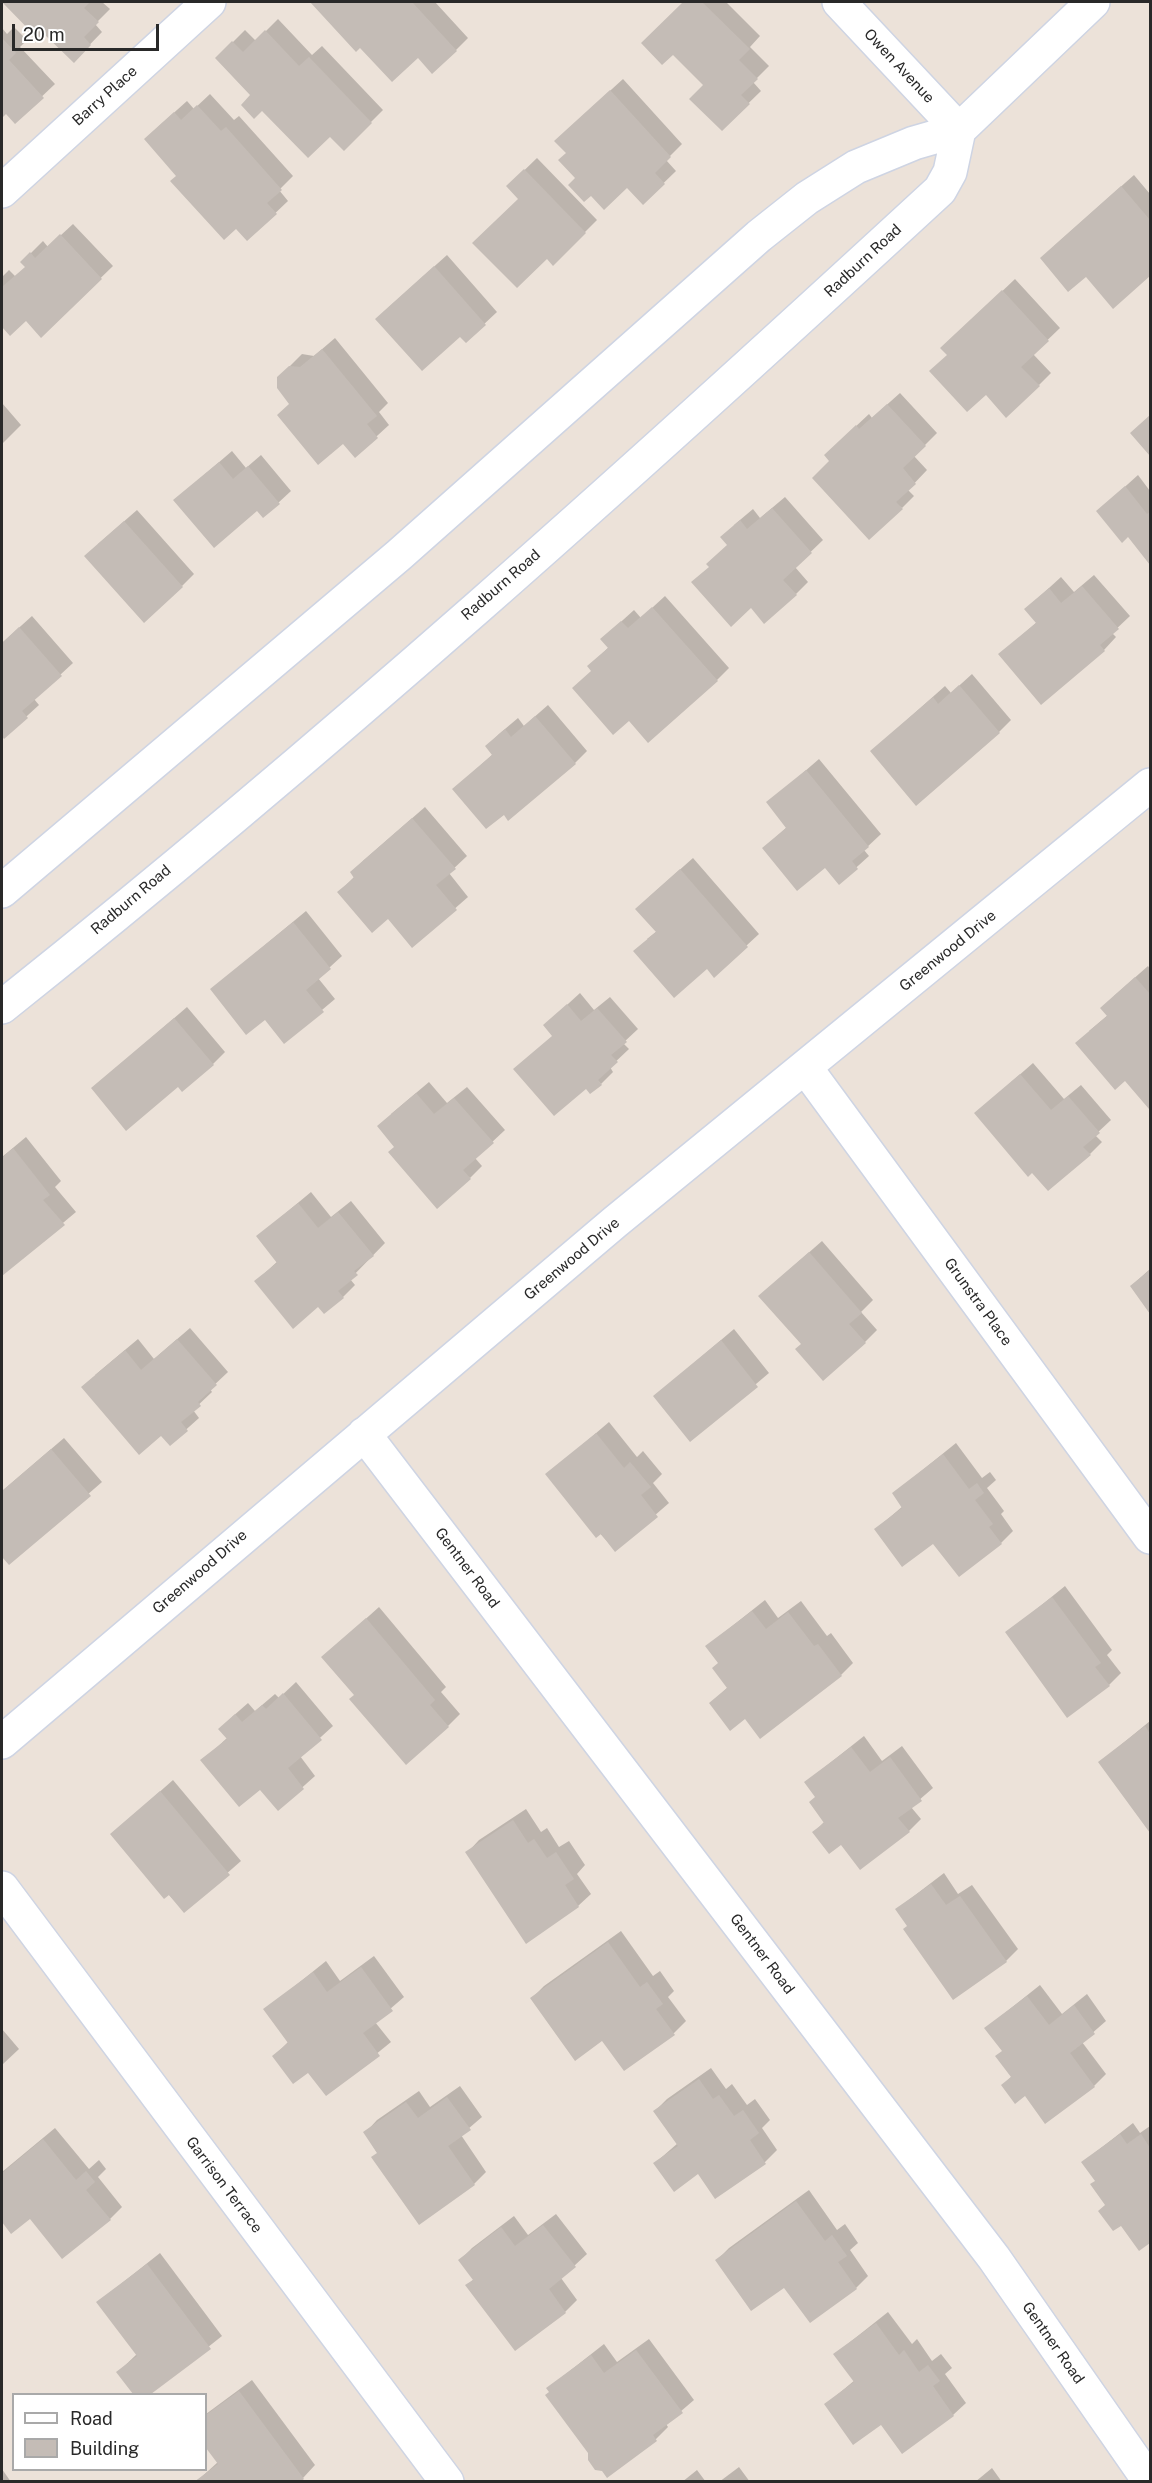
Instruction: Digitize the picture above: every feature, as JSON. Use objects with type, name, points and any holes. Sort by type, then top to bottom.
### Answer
[{"type":"street","name":"Barry Place","points":[[2,191],[209,2]]},
{"type":"street","name":"Owen Avenue","points":[[839,2],[959,130]]},
{"type":"street","points":[[2,891],[264,672],[534,437],[759,236],[807,198],[856,167],[914,144],[959,130],[1094,2]]},
{"type":"street","name":"Radburn Road","points":[[2,1007],[313,748],[752,363],[940,190],[950,172],[959,130]]},
{"type":"street","name":"Greenwood Drive","points":[[2,1742],[606,1230],[1150,786]]},
{"type":"street","name":"Grunstra Place","points":[[805,1067],[1150,1537]]},
{"type":"street","name":"Gentner Road","points":[[364,1434],[994,2258],[1150,2481]]},
{"type":"street","name":"Garrison Terrace","points":[[2,1888],[447,2481]]},
{"type":"building","points":[[2,2],[90,2],[84,8],[99,22],[84,37],[91,45],[74,63],[44,34],[38,39]]},
{"type":"building","points":[[310,2],[412,2],[457,51],[432,74],[418,58],[392,82],[360,48],[356,52]]},
{"type":"building","points":[[683,2],[702,2],[750,49],[739,60],[758,79],[741,95],[750,104],[722,131],[689,99],[703,85],[673,55],[662,65],[641,43]]},
{"type":"building","points":[[265,30],[299,66],[309,57],[372,123],[344,151],[330,137],[308,158],[262,111],[254,119],[241,105],[250,95],[215,58],[232,41],[243,52]]},
{"type":"building","points":[[2,38],[16,53],[9,60],[44,98],[15,124],[6,114],[2,118]]},
{"type":"building","points":[[610,90],[671,157],[655,173],[665,184],[643,205],[627,188],[604,210],[591,196],[584,202],[568,185],[575,178],[558,160],[566,153],[554,141]]},
{"type":"building","points":[[197,105],[221,131],[226,127],[282,190],[267,203],[277,214],[247,241],[236,229],[224,240],[170,181],[176,176],[144,139],[174,112],[181,120]]},
{"type":"building","points":[[524,169],[586,233],[553,266],[547,259],[517,288],[472,243],[518,199],[506,186]]},
{"type":"building","points":[[1121,186],[1150,220],[1150,276],[1113,309],[1086,277],[1068,292],[1040,258]]},
{"type":"building","points":[[60,234],[102,279],[41,338],[26,321],[10,336],[2,327],[2,287],[25,267],[20,262],[30,252],[35,258]]},
{"type":"building","points":[[434,266],[486,325],[466,343],[460,337],[422,371],[375,319]]},
{"type":"building","points":[[1002,290],[1049,341],[1021,367],[1040,386],[1006,418],[986,395],[967,412],[929,371],[947,355],[940,348]]},
{"type":"building","points":[[322,349],[377,416],[367,424],[378,438],[355,458],[343,444],[318,465],[277,415],[289,404],[277,388],[277,377],[289,366],[300,367]]},
{"type":"building","points":[[887,404],[926,446],[903,468],[916,484],[896,502],[903,509],[869,540],[812,478],[829,461],[824,455],[856,425],[859,429]]},
{"type":"building","points":[[1150,415],[1150,456],[1130,433]]},
{"type":"building","points":[[219,462],[233,479],[248,466],[280,504],[263,518],[257,511],[214,548],[173,500]]},
{"type":"building","points":[[1125,486],[1147,514],[1150,512],[1150,565],[1128,537],[1122,543],[1096,511]]},
{"type":"building","points":[[772,508],[812,553],[783,580],[797,595],[764,624],[751,608],[731,627],[691,582],[709,567],[706,564],[727,545],[720,537],[740,520],[747,529]]},
{"type":"building","points":[[124,521],[183,587],[144,623],[84,556]]},
{"type":"building","points":[[1082,586],[1119,629],[1100,645],[1105,651],[1041,705],[998,654],[1036,623],[1024,609],[1049,588],[1061,603]]},
{"type":"building","points":[[652,607],[718,681],[648,743],[629,721],[613,735],[572,688],[591,671],[587,666],[608,648],[600,639],[621,621],[628,628]]},
{"type":"building","points":[[19,627],[62,676],[22,711],[28,718],[4,739],[2,736],[2,643]]},
{"type":"building","points":[[959,685],[1000,733],[916,806],[870,751],[933,697],[938,704]]},
{"type":"building","points":[[535,716],[576,764],[508,821],[504,815],[486,829],[452,789],[492,755],[485,746],[505,729],[511,737]]},
{"type":"building","points":[[806,770],[869,847],[852,861],[858,869],[839,885],[825,868],[797,891],[762,848],[786,828],[766,802]]},
{"type":"building","points":[[412,818],[456,869],[436,885],[457,910],[412,948],[388,919],[372,933],[337,892],[354,878],[350,872]]},
{"type":"building","points":[[680,869],[748,947],[714,978],[707,969],[674,998],[633,951],[656,932],[635,909]]},
{"type":"building","points":[[293,922],[331,969],[306,990],[324,1012],[284,1044],[265,1020],[246,1035],[210,989]]},
{"type":"building","points":[[1135,977],[1150,994],[1149,1109],[1125,1081],[1115,1090],[1075,1043],[1107,1016],[1100,1008]]},
{"type":"building","points":[[567,1004],[581,1021],[597,1008],[627,1042],[611,1055],[618,1062],[598,1080],[602,1085],[590,1094],[586,1089],[554,1116],[513,1069],[552,1036],[543,1025]]},
{"type":"building","points":[[174,1018],[214,1065],[182,1092],[178,1087],[126,1131],[91,1088]]},
{"type":"building","points":[[1020,1074],[1051,1110],[1068,1096],[1100,1133],[1083,1147],[1091,1155],[1048,1191],[1032,1173],[1028,1177],[974,1113]]},
{"type":"building","points":[[416,1093],[434,1114],[454,1098],[494,1143],[463,1170],[471,1179],[437,1209],[388,1152],[394,1147],[377,1126]]},
{"type":"building","points":[[13,1148],[50,1195],[43,1200],[65,1225],[2,1276],[2,1158]]},
{"type":"building","points":[[298,1203],[318,1228],[338,1212],[374,1256],[354,1271],[358,1275],[338,1291],[344,1298],[324,1314],[318,1307],[293,1329],[254,1281],[277,1263],[256,1236]]},
{"type":"building","points":[[809,1252],[862,1313],[849,1324],[866,1343],[823,1381],[795,1349],[801,1344],[758,1296]]},
{"type":"building","points":[[1150,1270],[1150,1314],[1130,1286]]},
{"type":"building","points":[[177,1339],[217,1385],[198,1402],[201,1406],[181,1422],[188,1431],[170,1446],[161,1436],[139,1455],[81,1387],[125,1350],[141,1370]]},
{"type":"building","points":[[721,1340],[758,1387],[690,1442],[653,1396]]},
{"type":"building","points":[[596,1433],[624,1468],[630,1462],[651,1487],[641,1495],[658,1517],[615,1552],[601,1534],[596,1538],[545,1474]]},
{"type":"building","points":[[51,1449],[91,1496],[9,1565],[2,1557],[2,1491]]},
{"type":"building","points":[[943,1454],[969,1489],[977,1483],[984,1493],[975,1500],[993,1524],[989,1527],[1002,1544],[959,1577],[933,1544],[902,1567],[874,1529],[902,1508],[892,1493]]},
{"type":"building","points":[[1052,1597],[1101,1663],[1095,1667],[1110,1686],[1067,1718],[1005,1632]]},
{"type":"building","points":[[752,1611],[766,1629],[788,1612],[814,1646],[818,1644],[842,1676],[760,1739],[745,1719],[730,1731],[709,1703],[727,1688],[712,1668],[718,1663],[705,1646]]},
{"type":"building","points":[[366,1618],[435,1700],[430,1705],[449,1727],[406,1765],[349,1699],[354,1695],[321,1657]]},
{"type":"building","points":[[283,1693],[322,1740],[288,1768],[304,1789],[278,1811],[260,1790],[239,1807],[200,1760],[227,1739],[218,1729],[235,1714],[242,1722],[262,1705],[266,1709]]},
{"type":"building","points":[[1145,1726],[1150,1734],[1150,1833],[1098,1762]]},
{"type":"building","points":[[851,1747],[870,1772],[890,1757],[922,1801],[898,1818],[910,1832],[860,1870],[841,1845],[829,1854],[812,1832],[824,1823],[809,1802],[815,1797],[804,1782]]},
{"type":"building","points":[[160,1791],[230,1875],[184,1913],[169,1895],[164,1899],[110,1834]]},
{"type":"building","points":[[513,1820],[528,1843],[534,1839],[547,1858],[556,1852],[574,1879],[565,1885],[579,1907],[526,1944],[465,1852]]},
{"type":"building","points":[[931,1884],[946,1905],[960,1896],[1007,1962],[953,2000],[903,1929],[907,1926],[895,1909]]},
{"type":"building","points":[[608,1942],[640,1987],[647,1982],[663,2004],[656,2009],[675,2035],[624,2071],[602,2041],[575,2061],[530,1998]]},
{"type":"building","points":[[361,1967],[393,2011],[363,2033],[380,2056],[326,2096],[308,2073],[293,2084],[272,2056],[288,2043],[263,2009],[313,1972],[327,1992]]},
{"type":"building","points":[[1027,1996],[1049,2025],[1074,2005],[1095,2034],[1070,2053],[1095,2087],[1045,2124],[1025,2096],[1015,2104],[1001,2085],[1011,2077],[995,2056],[1002,2051],[984,2028]]},
{"type":"building","points":[[699,2079],[713,2099],[719,2095],[734,2116],[743,2110],[759,2133],[750,2140],[766,2164],[715,2199],[698,2174],[674,2192],[653,2163],[678,2146],[653,2111]]},
{"type":"building","points":[[447,2097],[471,2130],[448,2146],[475,2185],[419,2225],[371,2157],[377,2153],[363,2132],[406,2102],[418,2118]]},
{"type":"building","points":[[1120,2134],[1127,2144],[1141,2134],[1150,2148],[1150,2243],[1139,2251],[1121,2226],[1113,2231],[1098,2211],[1105,2205],[1090,2184],[1095,2181],[1081,2162]]},
{"type":"building","points":[[43,2139],[76,2180],[86,2171],[95,2182],[86,2190],[111,2220],[62,2259],[30,2219],[11,2234],[2,2222],[2,2173]]},
{"type":"building","points":[[796,2201],[825,2241],[832,2235],[847,2256],[838,2262],[857,2289],[810,2323],[784,2288],[751,2311],[715,2260]]},
{"type":"building","points":[[543,2225],[576,2267],[549,2289],[566,2313],[515,2351],[465,2285],[473,2280],[458,2260],[501,2227],[515,2246]]},
{"type":"building","points":[[147,2264],[211,2349],[152,2393],[132,2393],[116,2372],[137,2356],[96,2302]]},
{"type":"building","points":[[876,2323],[899,2355],[904,2350],[919,2372],[928,2365],[940,2381],[933,2386],[954,2416],[902,2454],[881,2425],[853,2445],[824,2404],[854,2382],[833,2354]]},
{"type":"building","points":[[636,2350],[683,2413],[653,2435],[657,2441],[607,2478],[602,2471],[595,2470],[588,2460],[588,2453],[545,2395],[549,2392],[546,2388],[591,2355],[604,2373]]},
{"type":"building","points":[[239,2391],[304,2479],[300,2482],[194,2482],[218,2464],[207,2449],[207,2414]]}]
